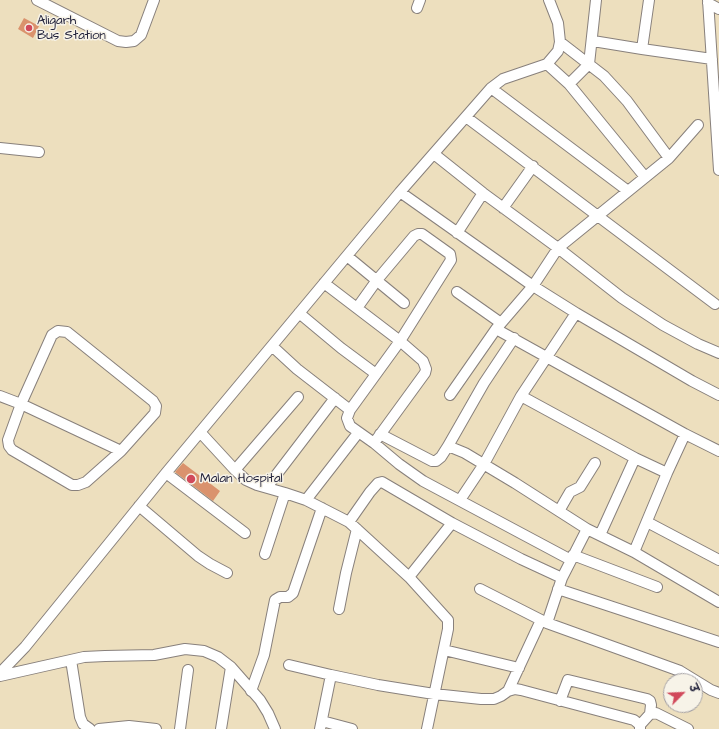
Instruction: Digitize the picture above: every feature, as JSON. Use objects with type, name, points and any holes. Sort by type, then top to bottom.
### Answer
[{"type":"street","points":[[37,0],[118,41],[126,42],[134,41],[141,35],[154,0]]},
{"type":"street","points":[[0,675],[25,647],[166,473],[400,192],[491,88],[503,80],[547,64],[558,52],[560,42],[558,23],[549,0]]},
{"type":"street","points":[[569,84],[589,64],[596,0]]},
{"type":"street","points":[[642,50],[649,0]]},
{"type":"street","points":[[708,2],[719,9]]},
{"type":"street","points":[[708,2],[714,64],[719,170]]},
{"type":"street","points":[[592,41],[714,64]]},
{"type":"street","points":[[560,42],[604,76],[627,101],[669,158]]},
{"type":"street","points":[[547,64],[569,84],[645,176]]},
{"type":"street","points":[[491,88],[628,191]]},
{"type":"street","points":[[466,117],[715,304]]},
{"type":"street","points":[[450,395],[498,326],[533,286],[558,248],[669,158],[698,125]]},
{"type":"street","points":[[0,148],[39,152]]},
{"type":"street","points":[[434,154],[482,193],[558,248],[622,298],[663,325],[698,344],[719,353]]},
{"type":"street","points":[[503,208],[533,166]]},
{"type":"street","points":[[400,192],[533,286],[692,381],[719,395]]},
{"type":"street","points":[[457,233],[482,193]]},
{"type":"street","points":[[357,308],[377,280],[414,236],[422,234],[450,254],[451,260],[400,341],[350,410],[347,422],[358,433],[374,443],[399,464],[423,480],[460,500],[572,557],[657,587]]},
{"type":"street","points":[[347,256],[404,303]]},
{"type":"street","points":[[324,283],[400,341],[423,361],[426,369],[425,373],[374,443]]},
{"type":"street","points":[[456,292],[514,338],[685,434],[719,451]]},
{"type":"street","points":[[299,313],[341,348],[376,374]]},
{"type":"street","points":[[460,500],[484,464],[521,396],[546,356],[576,313]]},
{"type":"street","points":[[58,330],[67,332],[153,401],[156,406],[155,413],[121,450],[86,482],[72,486],[12,450],[9,446],[8,440],[21,404],[52,335],[58,330]]},
{"type":"street","points":[[380,434],[432,461],[436,461],[448,446],[484,383],[514,338]]},
{"type":"street","points":[[272,346],[298,369],[350,410]]},
{"type":"street","points":[[0,396],[21,404],[121,450]]},
{"type":"street","points":[[235,470],[298,396]]},
{"type":"street","points":[[521,396],[635,458],[667,473]]},
{"type":"street","points":[[267,487],[335,398]]},
{"type":"street","points":[[200,432],[246,480],[257,485],[306,500],[349,522],[409,577],[448,620],[449,624],[444,650],[427,729]]},
{"type":"street","points":[[306,500],[358,433]]},
{"type":"street","points":[[634,552],[685,434]]},
{"type":"street","points":[[448,446],[484,464],[587,529],[634,552],[719,602]]},
{"type":"street","points":[[600,535],[635,458]]},
{"type":"street","points":[[559,511],[570,492],[580,487],[595,463]]},
{"type":"street","points":[[166,473],[245,533]]},
{"type":"street","points":[[349,522],[370,492],[378,483],[382,482],[452,523],[521,559],[562,578]]},
{"type":"street","points":[[265,554],[285,493]]},
{"type":"street","points":[[139,506],[198,556],[227,573]]},
{"type":"street","points":[[251,691],[264,655],[275,600],[280,597],[288,597],[293,593],[322,508]]},
{"type":"street","points":[[647,522],[719,560]]},
{"type":"street","points":[[409,577],[452,523]]},
{"type":"street","points":[[339,609],[357,529]]},
{"type":"street","points":[[508,691],[544,622],[562,578],[587,529]]},
{"type":"street","points":[[480,589],[544,622],[612,648],[680,671],[711,690],[719,693]]},
{"type":"street","points":[[558,589],[719,642]]},
{"type":"street","points":[[0,675],[71,660],[106,656],[154,655],[185,649],[204,651],[218,657],[231,668],[260,700],[275,729]]},
{"type":"street","points":[[444,650],[519,668]]},
{"type":"street","points":[[71,660],[80,717],[83,724],[90,729]]},
{"type":"street","points":[[289,665],[378,686],[434,694],[494,699],[508,691],[515,689],[521,690],[560,701],[634,720],[640,727],[650,714],[651,705],[650,701],[647,699],[568,680],[560,701]]},
{"type":"street","points":[[221,729],[231,668]]},
{"type":"street","points":[[180,729],[188,670]]},
{"type":"street","points":[[331,675],[321,725],[352,729]]},
{"type":"street","points":[[650,714],[656,713],[688,729]]},
{"type":"street","points":[[99,729],[129,726],[156,729]]},
{"type":"building","name":"Aligarh Bus Station","points":[[24,18],[39,26],[33,38],[18,29]]},
{"type":"building","points":[[183,463],[220,491],[213,501],[175,472]]},
{"type":"place","name":"Aligarh Bus Station","points":[[29,28]]},
{"type":"place","name":"Malan Hospital","points":[[191,479]]}]
